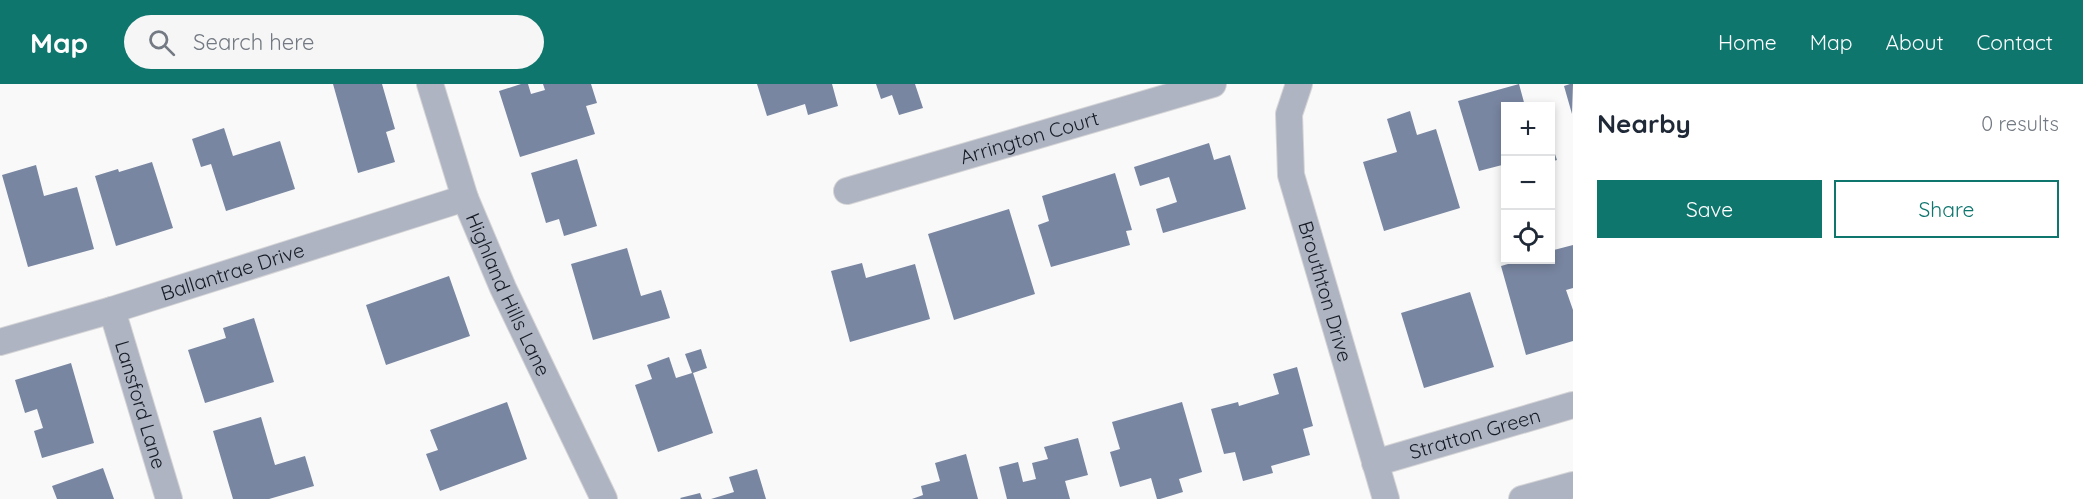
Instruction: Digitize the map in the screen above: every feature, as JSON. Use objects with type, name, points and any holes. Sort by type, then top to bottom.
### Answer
[{"type":"street","name":"Highland Hills Lane","points":[[430,84],[465,198],[503,288],[604,499]]},
{"type":"street","name":"Arrington Court","points":[[847,191],[1213,84]]},
{"type":"street","name":"Brouthton Drive","points":[[1299,84],[1289,114],[1291,175],[1386,499]]},
{"type":"street","name":"Ballantrae Drive","points":[[0,342],[112,310],[465,198]]},
{"type":"street","name":"Lansford Lane","points":[[112,310],[169,499]]},
{"type":"street","name":"Stratton Green","points":[[1375,464],[1573,405]]},
{"type":"street","points":[[1522,499],[1573,484]]},
{"type":"building","points":[[333,84],[382,84],[395,129],[386,132],[395,162],[358,173]]},
{"type":"building","points":[[528,84],[531,94],[545,90],[543,84],[591,84],[597,103],[586,106],[595,134],[520,157],[499,91]]},
{"type":"building","points":[[757,84],[832,84],[838,106],[808,115],[805,104],[767,116]]},
{"type":"building","points":[[876,84],[915,84],[923,108],[899,115],[892,95],[881,99]]},
{"type":"building","points":[[1519,84],[1524,102],[1501,102],[1501,165],[1479,171],[1458,101]]},
{"type":"building","points":[[1573,84],[1572,114],[1564,86]]},
{"type":"building","points":[[1410,111],[1417,135],[1436,129],[1460,208],[1384,231],[1363,162],[1397,152],[1387,119]]},
{"type":"building","points":[[224,128],[233,156],[280,141],[295,189],[226,211],[211,164],[201,167],[192,139]]},
{"type":"building","points":[[1209,143],[1214,160],[1230,155],[1246,209],[1163,233],[1156,209],[1177,202],[1169,177],[1140,186],[1134,167]]},
{"type":"building","points":[[577,159],[597,226],[564,236],[559,219],[546,223],[531,173]]},
{"type":"building","points":[[152,162],[173,228],[116,246],[95,176],[118,169],[119,172]]},
{"type":"building","points":[[36,165],[44,196],[77,187],[94,249],[28,267],[2,175]]},
{"type":"building","points":[[1115,173],[1132,230],[1126,231],[1130,245],[1051,267],[1038,225],[1049,221],[1042,196]]},
{"type":"building","points":[[1009,209],[1035,294],[954,320],[928,234]]},
{"type":"building","points":[[1573,245],[1573,288],[1566,290],[1573,310],[1573,341],[1526,355],[1501,266],[1555,264],[1555,250]]},
{"type":"building","points":[[627,248],[641,296],[661,290],[670,318],[593,340],[571,264]]},
{"type":"building","points":[[862,263],[866,278],[915,264],[930,319],[850,342],[831,271]]},
{"type":"building","points":[[449,276],[470,336],[386,365],[366,305]]},
{"type":"building","points":[[1470,292],[1494,367],[1424,388],[1401,313]]},
{"type":"building","points":[[254,318],[274,382],[205,403],[188,350],[226,338],[223,328]]},
{"type":"building","points":[[701,349],[707,368],[693,373],[713,433],[658,452],[635,385],[652,379],[647,365],[669,357],[676,378],[692,373],[685,354]]},
{"type":"building","points":[[71,363],[94,443],[42,458],[34,431],[43,428],[37,409],[25,413],[15,380]]},
{"type":"building","points":[[1297,367],[1313,426],[1303,429],[1310,455],[1271,466],[1273,473],[1243,481],[1235,452],[1224,454],[1211,409],[1238,402],[1239,406],[1279,394],[1273,374]]},
{"type":"building","points":[[507,402],[527,459],[440,491],[426,454],[438,450],[430,430]]},
{"type":"building","points":[[1182,402],[1202,472],[1179,479],[1183,492],[1160,499],[1157,499],[1151,478],[1120,487],[1110,452],[1120,449],[1112,422]]},
{"type":"building","points":[[261,417],[275,465],[305,456],[314,486],[269,499],[233,499],[213,431]]},
{"type":"building","points":[[1078,438],[1088,475],[1065,481],[1070,499],[1007,499],[999,467],[1018,462],[1023,482],[1036,479],[1032,463],[1048,459],[1044,447]]},
{"type":"building","points":[[966,454],[978,499],[912,499],[923,495],[921,486],[940,481],[935,463]]},
{"type":"building","points":[[103,468],[114,499],[57,499],[52,486]]},
{"type":"building","points":[[757,469],[766,499],[711,499],[734,492],[729,477]]},
{"type":"building","points":[[700,493],[702,499],[680,498]]}]
